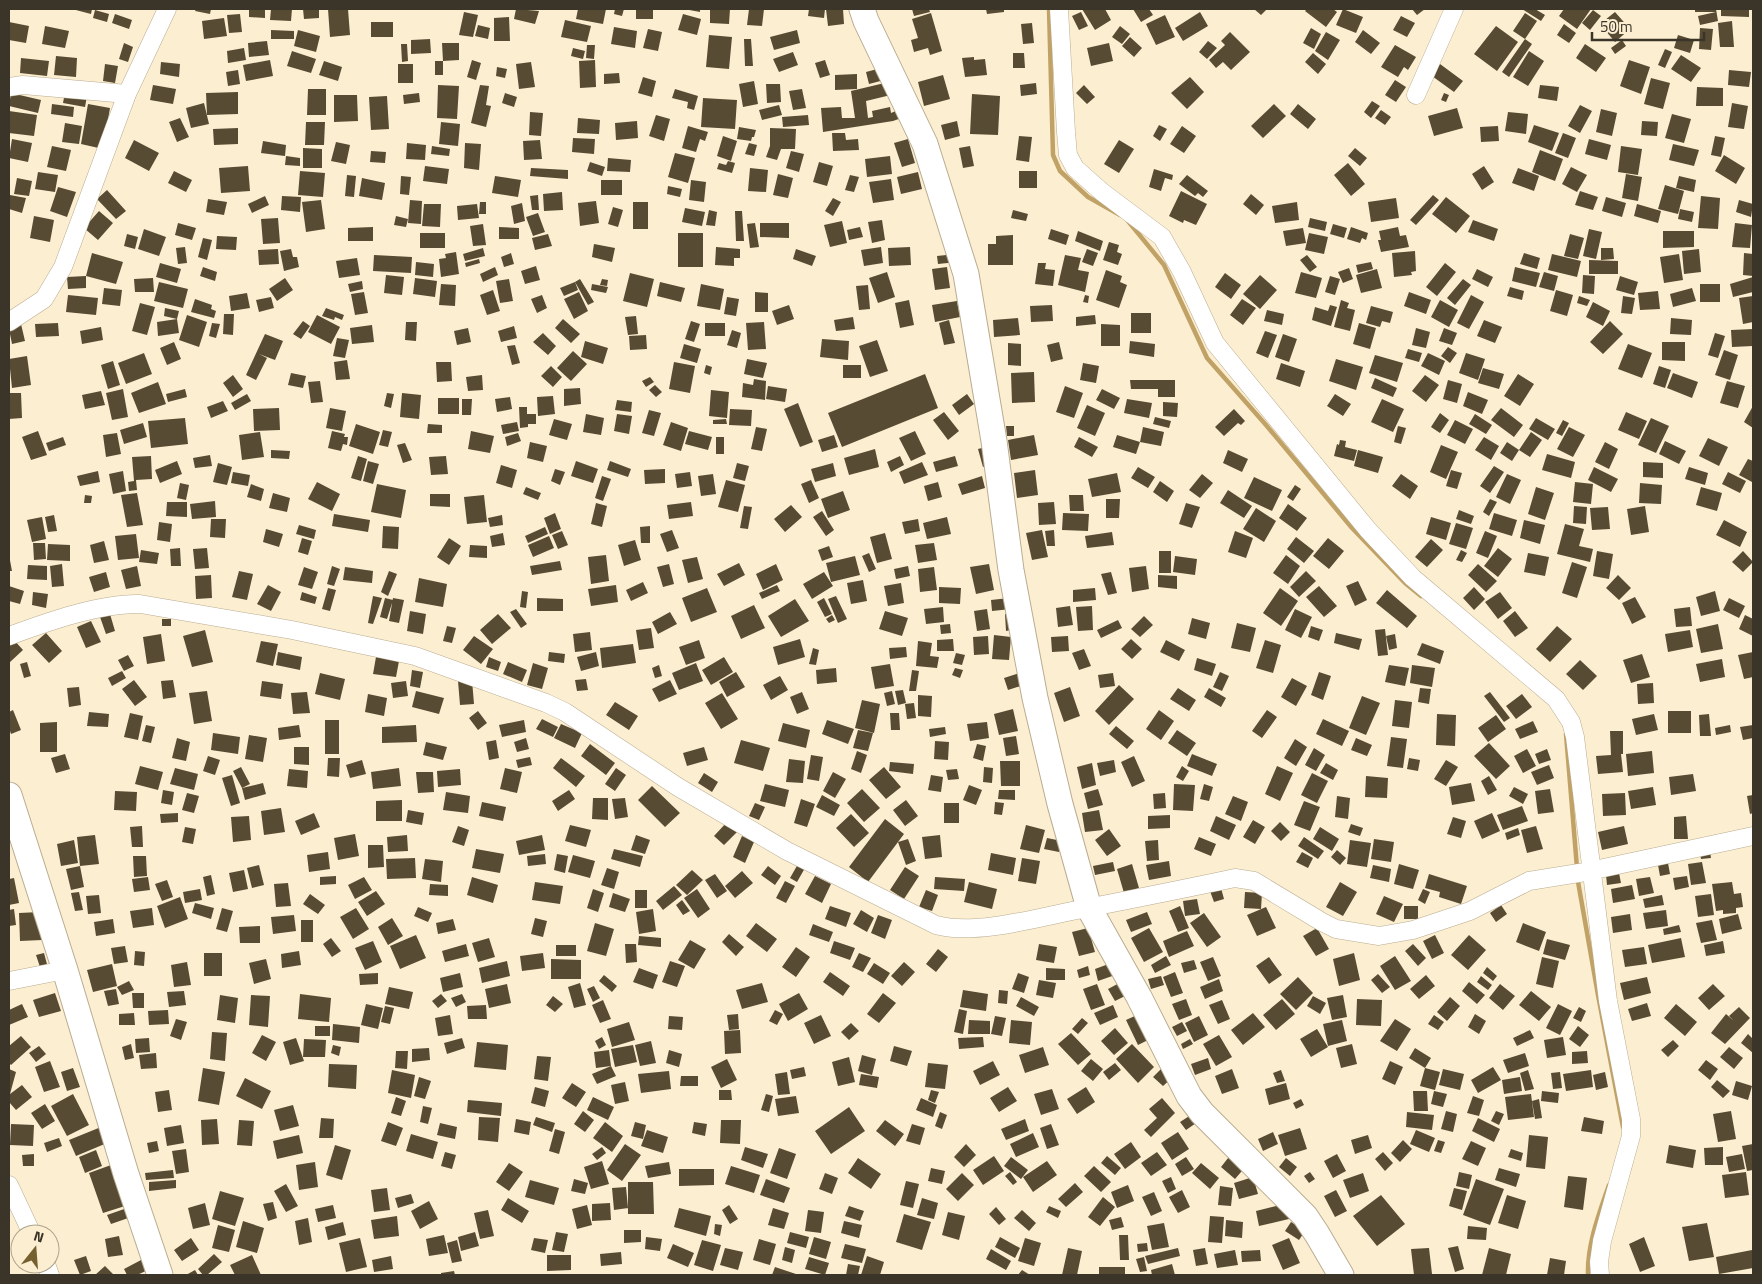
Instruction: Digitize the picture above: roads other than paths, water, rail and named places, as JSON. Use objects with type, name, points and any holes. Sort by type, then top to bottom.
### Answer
[{"type":"street","points":[[9,322],[44,299],[63,266],[128,94],[168,9]]},
{"type":"street","points":[[862,9],[866,21],[926,144],[966,274],[994,441],[1011,570],[1036,698],[1060,804],[1089,908],[1189,1096],[1202,1113],[1305,1216],[1340,1275]]},
{"type":"street","points":[[1059,9],[1068,155],[1075,168],[1102,192],[1162,237],[1182,272],[1215,343],[1368,530],[1413,578],[1556,699],[1571,722],[1575,737],[1588,871],[1608,1000],[1631,1119],[1631,1136],[1602,1241],[1599,1262],[1600,1275]]},
{"type":"street","points":[[1416,95],[1454,9]]},
{"type":"street","points":[[9,87],[23,85],[128,94]]},
{"type":"street","points":[[9,636],[54,619],[119,605],[140,604],[292,630],[415,656],[556,707],[678,787],[787,851],[936,925],[960,929],[1020,922],[1235,878],[1244,878],[1254,881],[1336,929],[1379,936],[1413,930],[1470,911],[1528,881],[1564,876],[1753,836]]},
{"type":"street","points":[[9,795],[65,970],[126,1174],[160,1275]]},
{"type":"street","points":[[9,981],[65,970]]},
{"type":"street","points":[[9,1185],[27,1224]]},
{"type":"waterway","points":[[1049,9],[1053,155],[1060,171],[1088,197],[1120,215]]},
{"type":"waterway","points":[[1128,221],[1164,265],[1207,358],[1352,528],[1405,583],[1421,596]]},
{"type":"waterway","points":[[1566,734],[1577,868]]},
{"type":"waterway","points":[[1577,876],[1623,1127]]},
{"type":"waterway","points":[[1588,1275],[1589,1252],[1609,1185]]}]
